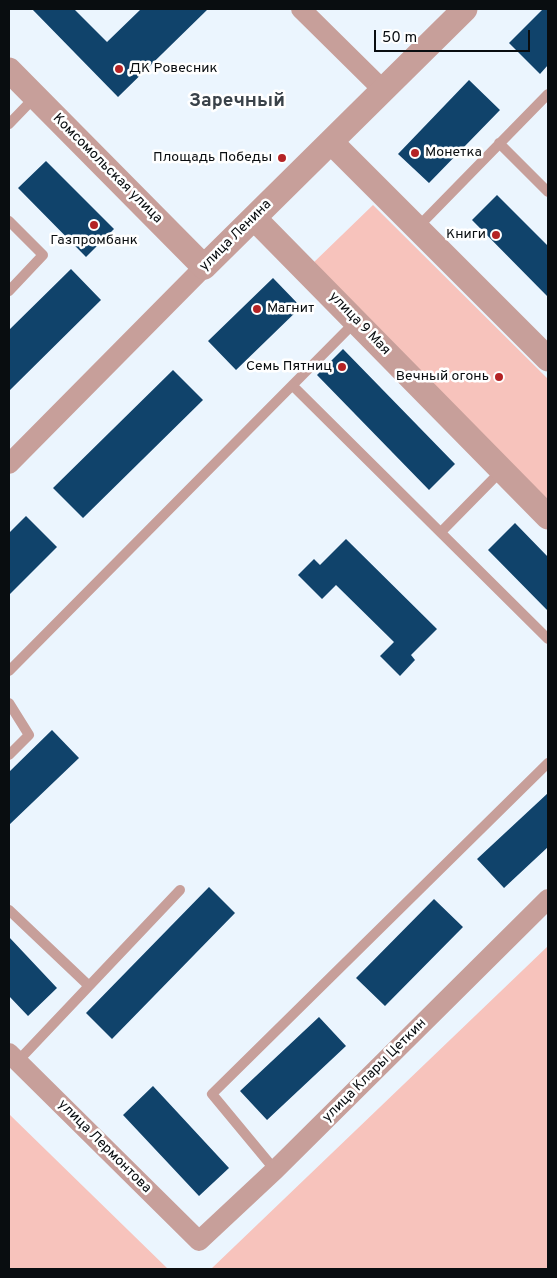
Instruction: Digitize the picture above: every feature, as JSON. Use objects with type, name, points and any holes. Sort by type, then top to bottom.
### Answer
[{"type":"street","points":[[302,9],[382,90]]},
{"type":"street","name":"улица Ленина","points":[[9,464],[465,9]]},
{"type":"street","name":"Комсомольская улица","points":[[9,70],[204,268]]},
{"type":"street","points":[[331,142],[548,360]]},
{"type":"street","name":"улица 9 Мая","points":[[254,218],[548,517]]},
{"type":"street","name":"улица Клары Цеткин","points":[[199,1241],[275,1170],[548,899]]},
{"type":"street","name":"улица Лермонтова","points":[[13,1057],[199,1241]]},
{"type":"lane","points":[[417,228],[548,94]]},
{"type":"lane","points":[[9,124],[35,97]]},
{"type":"lane","points":[[499,143],[548,192]]},
{"type":"lane","points":[[9,221],[43,255],[9,291]]},
{"type":"lane","points":[[9,671],[356,322]]},
{"type":"lane","points":[[293,386],[548,638]]},
{"type":"lane","points":[[440,532],[502,470]]},
{"type":"lane","points":[[9,703],[29,734],[9,755]]},
{"type":"lane","points":[[275,1170],[212,1094],[548,763]]},
{"type":"lane","points":[[13,1057],[88,985],[180,890]]},
{"type":"lane","points":[[9,910],[88,985]]},
{"type":"shaded area","points":[[373,205],[548,379],[548,504],[311,265]]},
{"type":"shaded area","points":[[548,946],[548,1269],[211,1269]]},
{"type":"shaded area","points":[[9,1114],[168,1269],[9,1269]]},
{"type":"building","name":"ДК Ровесник","points":[[32,9],[74,9],[107,42],[141,9],[208,9],[118,97]]},
{"type":"building","points":[[543,9],[548,9],[548,65],[540,74],[509,43]]},
{"type":"building","points":[[469,80],[500,110],[429,183],[398,154]]},
{"type":"building","points":[[46,161],[114,229],[86,257],[18,188]]},
{"type":"building","points":[[497,195],[548,246],[548,297],[472,220]]},
{"type":"building","points":[[71,269],[101,300],[9,391],[9,330]]},
{"type":"building","points":[[273,278],[301,307],[236,370],[208,341]]},
{"type":"building","points":[[343,349],[455,464],[429,490],[317,375]]},
{"type":"building","points":[[173,370],[203,400],[83,518],[53,488]]},
{"type":"building","points":[[26,516],[57,547],[9,595],[9,533]]},
{"type":"building","points":[[515,523],[548,557],[548,611],[488,550]]},
{"type":"building","points":[[346,539],[437,629],[411,655],[415,660],[400,676],[380,656],[394,642],[336,585],[322,599],[298,575],[314,559],[320,565]]},
{"type":"building","points":[[52,730],[79,758],[9,825],[9,772]]},
{"type":"building","points":[[548,793],[548,847],[504,888],[477,859]]},
{"type":"building","points":[[209,887],[235,913],[112,1039],[86,1013]]},
{"type":"building","points":[[434,899],[463,927],[385,1006],[356,978]]},
{"type":"building","points":[[9,937],[57,988],[28,1016],[9,996]]},
{"type":"building","points":[[319,1017],[346,1046],[267,1120],[240,1091]]},
{"type":"building","points":[[153,1086],[229,1168],[199,1196],[123,1115]]},
{"type":"place","name":"ДК Ровесник","points":[[119,69]]},
{"type":"place","name":"Монетка","points":[[415,153]]},
{"type":"place","name":"Площадь Победы","points":[[282,158]]},
{"type":"place","name":"Газпромбанк","points":[[94,225]]},
{"type":"place","name":"Книги","points":[[496,235]]},
{"type":"place","name":"Магнит","points":[[257,309]]},
{"type":"place","name":"Семь Пятниц","points":[[342,367]]},
{"type":"place","name":"Вечный огонь","points":[[499,377]]},
{"type":"district","name":"Заречный","points":[[237,102]]}]
